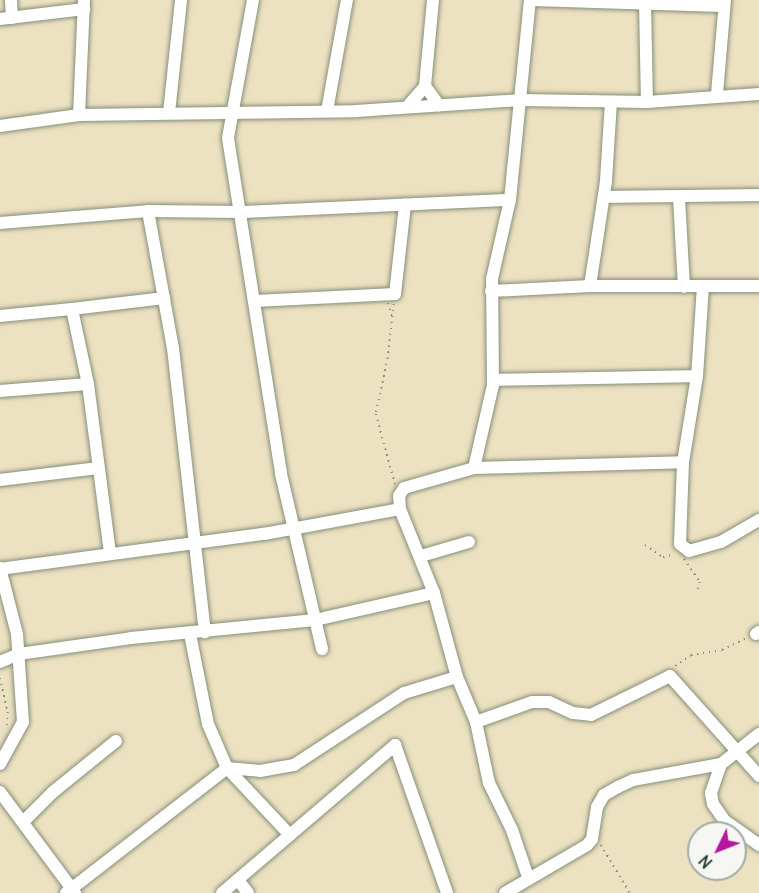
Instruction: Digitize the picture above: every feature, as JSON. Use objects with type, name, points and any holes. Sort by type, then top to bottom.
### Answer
[{"type":"street","points":[[10,0],[6,19],[84,5],[79,116]]},
{"type":"street","points":[[169,114],[181,0]]},
{"type":"street","points":[[253,0],[228,138],[243,212],[281,474],[296,529],[322,649]]},
{"type":"street","points":[[327,111],[347,0]]},
{"type":"street","points":[[407,107],[425,86],[433,0]]},
{"type":"street","points":[[474,468],[493,380],[491,291],[510,200],[530,0],[725,3],[717,94]]},
{"type":"street","points":[[645,1],[646,102]]},
{"type":"street","points":[[425,86],[439,105]]},
{"type":"street","points":[[0,126],[79,116],[327,111],[520,100],[646,102],[717,94],[759,94]]},
{"type":"street","points":[[590,286],[604,197],[610,102]]},
{"type":"street","points":[[604,197],[679,198],[759,195]]},
{"type":"street","points":[[679,198],[684,287]]},
{"type":"street","points":[[0,223],[148,211],[243,212],[510,200]]},
{"type":"street","points":[[255,301],[395,294],[405,205]]},
{"type":"street","points":[[148,211],[164,298],[196,540],[205,632]]},
{"type":"street","points":[[491,291],[590,286],[759,286]]},
{"type":"street","points":[[703,286],[697,376],[682,462],[680,535],[683,549],[730,539],[759,520]]},
{"type":"street","points":[[0,316],[164,298]]},
{"type":"street","points":[[72,309],[88,384],[110,553]]},
{"type":"street","points":[[493,380],[697,376]]},
{"type":"street","points":[[0,391],[88,384]]},
{"type":"street","points":[[0,764],[23,722],[19,654],[13,611],[0,569],[196,540],[296,529],[400,503],[410,485],[474,468],[682,462]]},
{"type":"street","points":[[0,480],[99,468]]},
{"type":"street","points":[[400,503],[434,592],[458,676],[476,722],[489,783],[512,830],[528,877]]},
{"type":"street","points":[[421,556],[469,542]]},
{"type":"street","points":[[0,662],[19,654],[131,638],[315,620],[434,592]]},
{"type":"street","points":[[190,634],[208,724],[227,768],[290,835]]},
{"type":"street","points":[[0,792],[71,892],[227,768],[260,771],[294,765],[404,693],[458,676]]},
{"type":"street","points":[[476,722],[515,705],[541,701],[573,713],[591,715],[670,676],[759,776]]},
{"type":"street","points":[[759,734],[735,749],[721,764],[713,780],[713,804],[725,821],[759,844]]},
{"type":"street","points":[[23,822],[53,792],[116,741]]},
{"type":"street","points":[[222,893],[395,745],[447,893]]},
{"type":"street","points":[[508,892],[528,877],[587,845],[594,831],[597,807],[604,795],[633,780],[721,764]]},
{"type":"street","points":[[238,880],[248,893]]},
{"type":"path","points":[[395,294],[388,358],[375,414],[400,503]]},
{"type":"path","points":[[645,545],[663,557],[683,549],[685,566],[699,582],[698,591]]},
{"type":"path","points":[[670,676],[676,665],[691,655],[722,650],[758,633]]},
{"type":"path","points":[[0,678],[8,712],[5,734]]},
{"type":"path","points":[[594,831],[630,893]]}]
